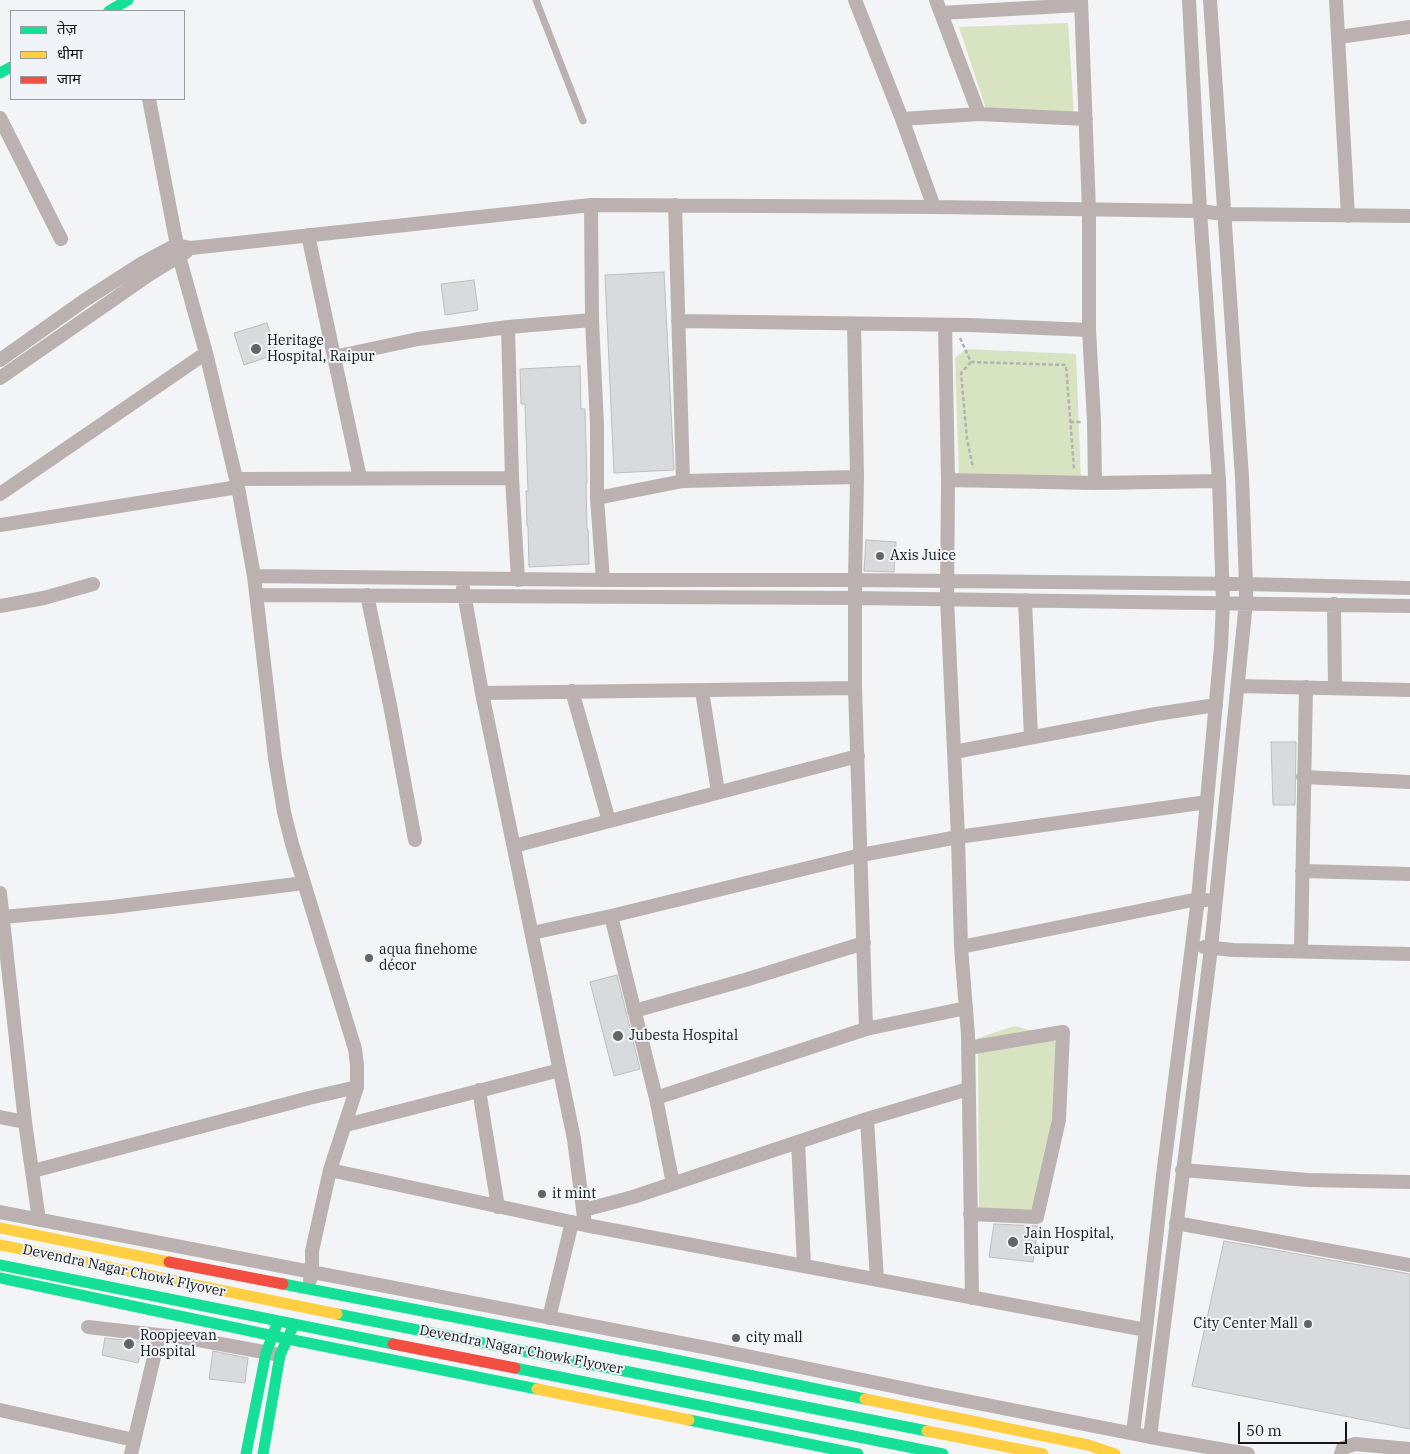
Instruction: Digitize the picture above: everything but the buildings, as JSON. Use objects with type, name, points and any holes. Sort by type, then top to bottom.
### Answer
[{"type":"main road","points":[[111,10],[129,0]]},
{"type":"main road","points":[[0,1228],[307,1290],[661,1357],[1088,1444],[1115,1454]]},
{"type":"main road","name":"Devendra Nagar Chowk Flyover","points":[[0,1245],[131,1273],[1043,1454]]},
{"type":"main road","name":"Devendra Nagar Chowk Flyover","points":[[0,1265],[943,1454]]},
{"type":"main road","points":[[0,1278],[288,1339],[858,1454]]},
{"type":"main road","points":[[263,1454],[273,1354],[273,1335],[292,1286]]},
{"type":"main road","points":[[246,1454],[273,1354],[288,1339],[307,1290]]},
{"type":"street","points":[[855,0],[934,207]]},
{"type":"street","points":[[1133,1433],[1163,1175],[1193,946],[1221,647],[1224,584],[1219,481],[1200,211],[1189,0]]},
{"type":"street","points":[[1150,1436],[1211,948],[1246,602],[1242,477],[1210,0]]},
{"type":"street","points":[[1336,0],[1348,216]]},
{"type":"street","points":[[979,114],[939,6],[1081,2],[1086,119],[1089,330],[1095,484]]},
{"type":"street","points":[[1339,37],[1410,27]]},
{"type":"street","points":[[149,100],[178,250],[206,353],[237,483],[257,595],[275,758],[284,812],[354,1049],[357,1066],[357,1087],[330,1170],[312,1251],[305,1270],[292,1286]]},
{"type":"street","points":[[902,119],[979,114],[1086,119]]},
{"type":"street","points":[[0,118],[60,238]]},
{"type":"street","points":[[0,360],[141,264],[178,250],[591,205],[934,207],[1200,211],[1224,214],[1410,216]]},
{"type":"street","points":[[591,205],[597,498],[603,580]]},
{"type":"street","points":[[675,205],[683,480]]},
{"type":"street","points":[[308,235],[360,478]]},
{"type":"street","points":[[0,378],[150,274],[178,250]]},
{"type":"street","points":[[334,356],[418,339],[508,327],[592,320]]},
{"type":"street","points":[[678,321],[950,325],[1089,330]]},
{"type":"street","points":[[854,324],[857,476],[855,688],[866,1029]]},
{"type":"street","points":[[950,325],[947,600],[961,946],[968,1048],[972,1298]]},
{"type":"street","points":[[508,327],[512,478],[518,580]]},
{"type":"street","points":[[0,494],[206,353]]},
{"type":"street","points":[[597,498],[683,480],[857,476]]},
{"type":"street","points":[[0,525],[237,483],[360,478],[512,478]]},
{"type":"street","points":[[948,480],[1095,484],[1219,481]]},
{"type":"street","points":[[254,576],[518,580],[739,579],[1246,584],[1410,588]]},
{"type":"street","points":[[461,579],[466,596],[482,693],[574,1139],[584,1210],[549,1318]]},
{"type":"street","points":[[0,606],[44,598],[93,584]]},
{"type":"street","points":[[257,595],[855,598],[1246,602],[1410,606]]},
{"type":"street","points":[[367,595],[390,704],[415,840]]},
{"type":"street","points":[[1025,600],[1030,737]]},
{"type":"street","points":[[1334,604],[1335,688]]},
{"type":"street","points":[[1238,686],[1410,690]]},
{"type":"street","points":[[1301,951],[1306,687]]},
{"type":"street","points":[[482,693],[855,688]]},
{"type":"street","points":[[572,691],[609,821]]},
{"type":"street","points":[[702,691],[718,792]]},
{"type":"street","points":[[954,752],[1216,705]]},
{"type":"street","points":[[514,846],[858,756]]},
{"type":"street","points":[[1303,777],[1410,782]]},
{"type":"street","points":[[532,933],[611,916],[861,855],[958,837],[1207,802]]},
{"type":"street","points":[[1302,870],[1410,874]]},
{"type":"street","points":[[3,917],[112,907],[304,883]]},
{"type":"street","points":[[0,893],[25,1122],[39,1220]]},
{"type":"street","points":[[961,946],[1198,899],[1215,900]]},
{"type":"street","points":[[611,916],[656,1098],[673,1184]]},
{"type":"street","points":[[634,1011],[745,980],[864,943]]},
{"type":"street","points":[[1193,946],[1410,954]]},
{"type":"street","points":[[656,1098],[866,1029],[966,1008]]},
{"type":"street","points":[[968,1048],[1063,1032],[1059,1120],[1037,1217],[970,1214]]},
{"type":"street","points":[[346,1125],[560,1070]]},
{"type":"street","points":[[33,1171],[357,1087]]},
{"type":"street","points":[[584,1210],[633,1197],[867,1119],[968,1088]]},
{"type":"street","points":[[479,1090],[498,1207]]},
{"type":"street","points":[[0,1117],[25,1122]]},
{"type":"street","points":[[867,1119],[877,1280]]},
{"type":"street","points":[[798,1142],[804,1265]]},
{"type":"street","points":[[330,1170],[578,1224],[1146,1330]]},
{"type":"street","points":[[1182,1170],[1308,1180],[1410,1182]]},
{"type":"street","points":[[0,1212],[1248,1454]]},
{"type":"street","points":[[1176,1223],[1410,1265]]},
{"type":"street","points":[[305,1270],[307,1290]]},
{"type":"street","points":[[88,1327],[193,1339],[273,1354]]},
{"type":"street","points":[[131,1454],[159,1336]]},
{"type":"street","points":[[0,1410],[134,1440]]},
{"type":"street","points":[[1341,1454],[1343,1448],[1355,1444],[1410,1449]]},
{"type":"lane","points":[[536,0],[583,121]]},
{"type":"path","points":[[950,325],[971,362]]},
{"type":"path","points":[[971,362],[1066,365],[1074,470]]},
{"type":"path","points":[[971,362],[962,373],[967,439],[974,473]]},
{"type":"green space","points":[[1068,23],[1074,114],[987,112],[959,27]]},
{"type":"green space","points":[[966,349],[1076,354],[1081,482],[959,479],[955,358]]},
{"type":"green space","points":[[1015,1026],[1046,1035],[1067,1051],[1038,1219],[979,1214],[978,1038]]},
{"type":"traffic: fast","points":[[111,10],[128,0]]},
{"type":"traffic: fast","points":[[0,73],[10,68]]},
{"type":"traffic: fast","points":[[0,1265],[393,1344]]},
{"type":"traffic: fast","points":[[0,1278],[537,1389]]},
{"type":"traffic: fast","points":[[283,1284],[661,1357],[865,1399]]},
{"type":"traffic: fast","points":[[337,1314],[927,1431]]},
{"type":"traffic: fast","points":[[246,1454],[266,1353],[277,1324]]},
{"type":"traffic: fast","points":[[263,1454],[280,1355],[292,1329]]},
{"type":"traffic: fast","points":[[515,1368],[943,1454]]},
{"type":"traffic: fast","points":[[689,1420],[858,1454]]},
{"type":"traffic: slow","points":[[0,1228],[169,1262]]},
{"type":"traffic: slow","points":[[0,1245],[337,1314]]},
{"type":"traffic: slow","points":[[537,1389],[689,1420]]},
{"type":"traffic: slow","points":[[865,1399],[1088,1445],[1115,1454]]},
{"type":"traffic: slow","points":[[927,1431],[1043,1454]]},
{"type":"traffic: jam","points":[[169,1262],[283,1284]]},
{"type":"traffic: jam","points":[[393,1344],[515,1368]]},
{"type":"place","name":"Heritage Hospital, Raipur","points":[[256,349]]},
{"type":"place","name":"Axis Juice","points":[[880,556]]},
{"type":"place","name":"aqua finehome décor","points":[[369,958]]},
{"type":"place","name":"Jubesta Hospital","points":[[618,1036]]},
{"type":"place","name":"it mint","points":[[542,1194]]},
{"type":"place","name":"Jain Hospital, Raipur","points":[[1013,1242]]},
{"type":"place","name":"City Center Mall","points":[[1308,1324]]},
{"type":"place","name":"city mall","points":[[736,1338]]},
{"type":"place","name":"Roopjeevan Hospital","points":[[129,1344]]}]
